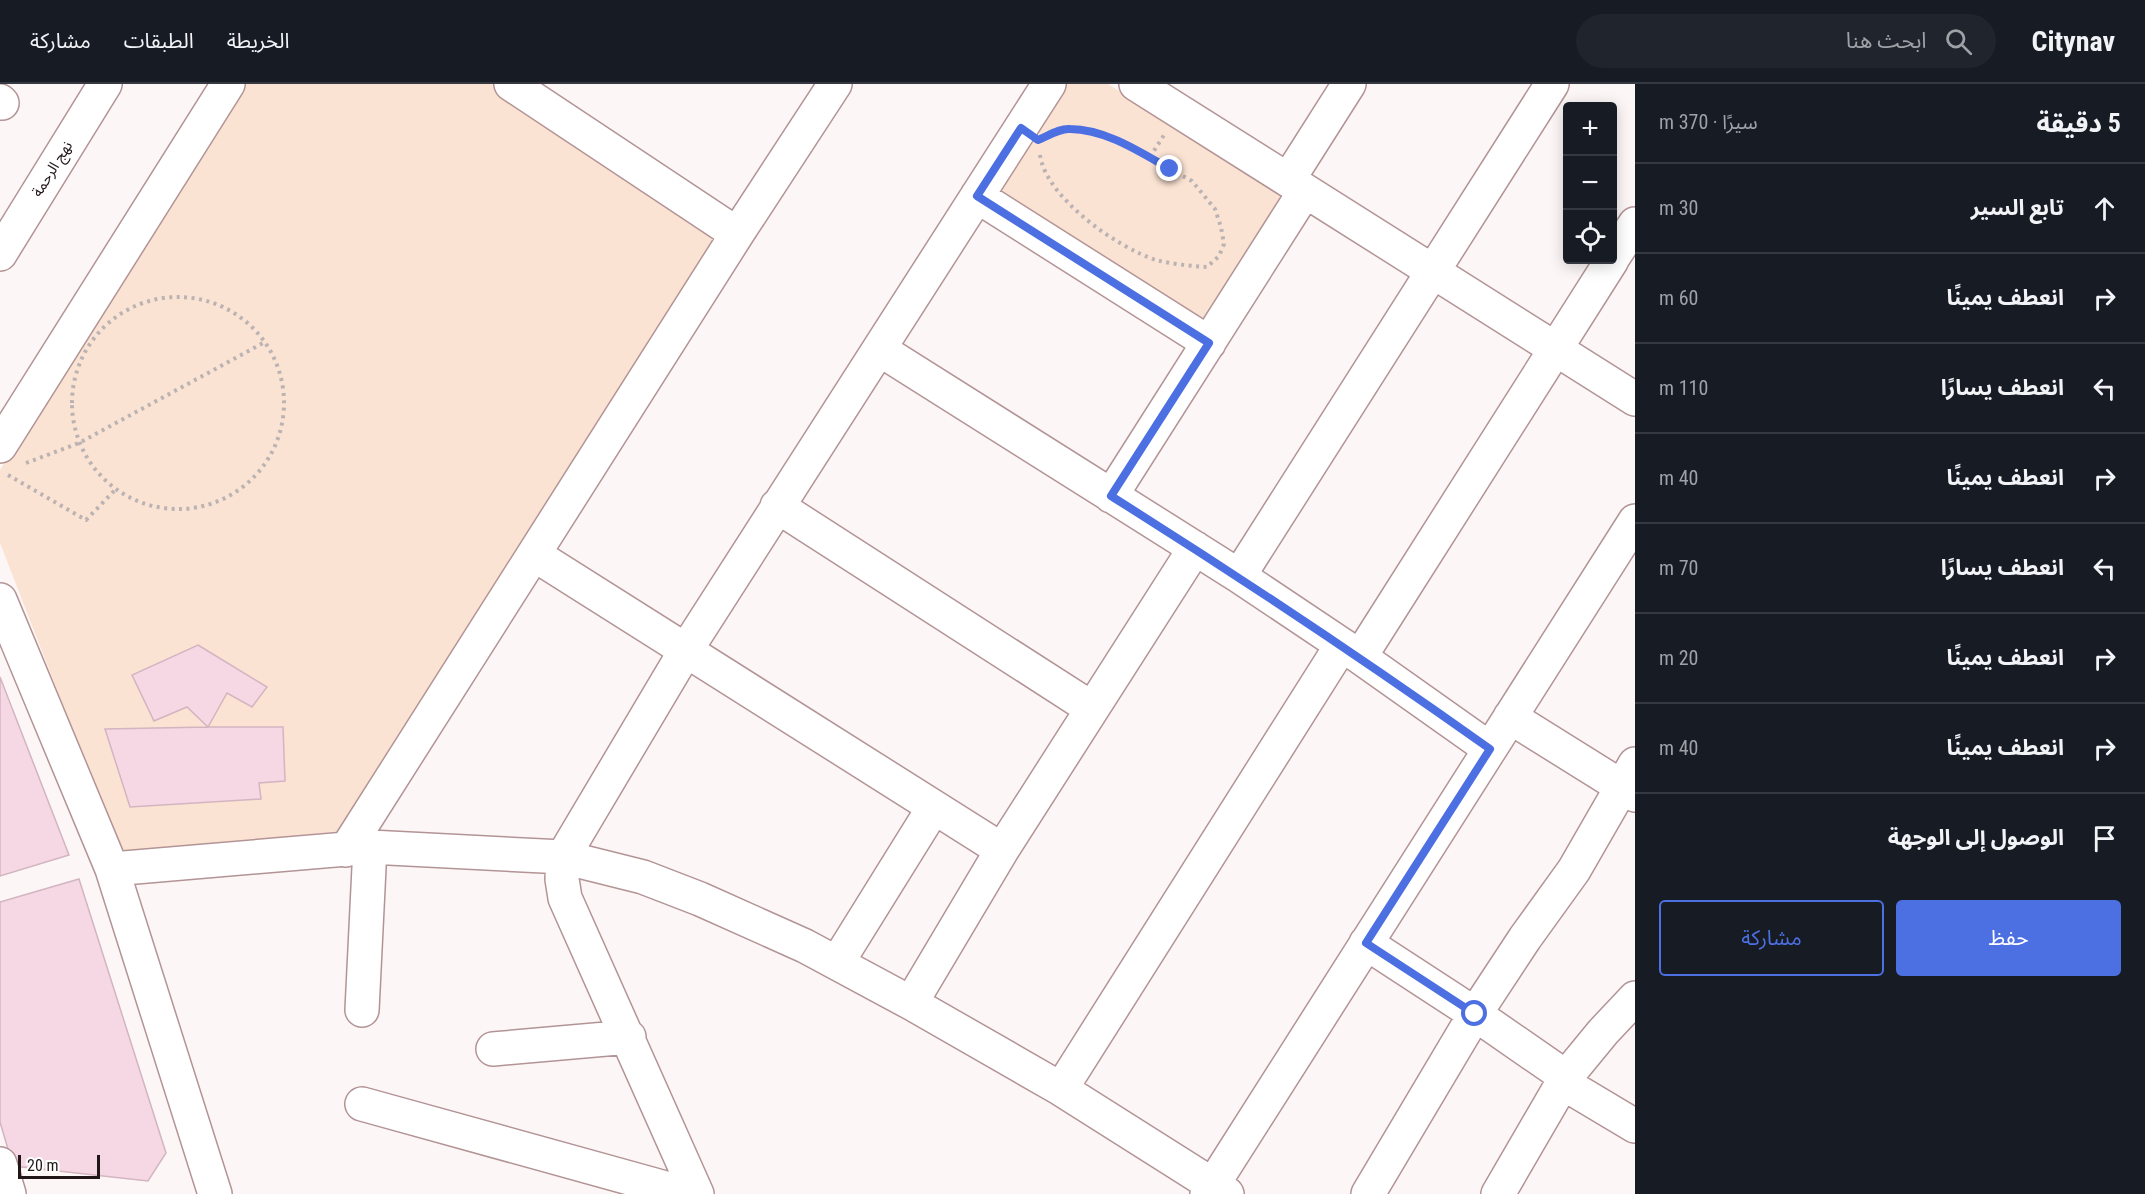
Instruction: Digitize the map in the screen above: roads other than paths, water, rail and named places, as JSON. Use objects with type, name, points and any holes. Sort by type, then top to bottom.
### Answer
[{"type":"street","name":"نهج الرحمة","points":[[0,254],[105,84]]},
{"type":"street","points":[[13,459],[228,84]]},
{"type":"street","points":[[511,84],[737,234]]},
{"type":"street","points":[[697,1194],[566,898],[562,879],[563,857],[686,650],[977,196],[1030,134],[1048,84]]},
{"type":"street","points":[[1136,84],[1635,399]]},
{"type":"street","points":[[1111,496],[1209,343],[1297,186],[1348,84]]},
{"type":"street","points":[[1239,576],[1552,84]]},
{"type":"street","points":[[362,1010],[358,849],[535,555],[828,86]]},
{"type":"street","points":[[977,196],[1209,343]]},
{"type":"street","points":[[1617,251],[1635,224]]},
{"type":"street","points":[[1061,1089],[1351,651],[1555,349],[1609,264]]},
{"type":"street","points":[[879,349],[1239,576],[1351,651],[1490,749]]},
{"type":"street","points":[[777,506],[1091,708]]},
{"type":"street","points":[[112,869],[358,849],[563,857],[643,877],[700,899],[805,946],[911,1003],[1061,1089],[1216,1191],[1366,943],[1635,521]]},
{"type":"street","points":[[911,1003],[1002,850],[1195,548]]},
{"type":"street","points":[[535,555],[1002,850]]},
{"type":"street","points":[[0,600],[112,869],[215,1194]]},
{"type":"street","points":[[1368,1194],[1475,1014],[1525,938],[1574,870],[1630,782],[1510,717]]},
{"type":"street","points":[[837,963],[934,807]]},
{"type":"street","points":[[1366,943],[1475,1014],[1565,1080],[1635,1126]]},
{"type":"street","points":[[1510,1190],[1565,1080],[1603,1032],[1635,998]]},
{"type":"street","points":[[493,1049],[629,1037]]},
{"type":"street","points":[[362,1104],[687,1194]]},
{"type":"street","points":[[0,1164],[9,1194]]}]
